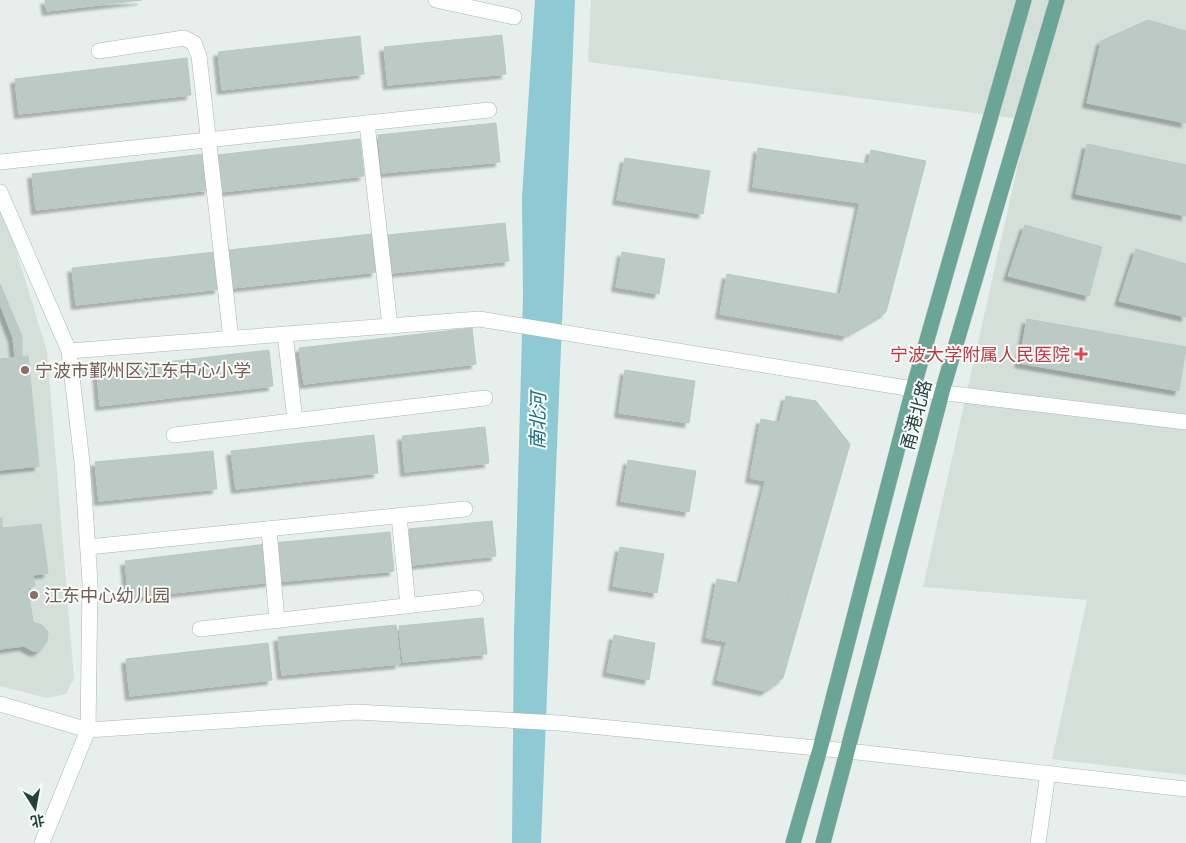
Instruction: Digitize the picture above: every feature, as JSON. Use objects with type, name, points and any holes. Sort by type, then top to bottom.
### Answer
[{"type":"main road","name":"甬港北路","points":[[793,843],[820,750],[913,389],[1024,0]]},
{"type":"main road","name":"甬港北路","points":[[823,843],[942,392],[1057,0]]},
{"type":"street","points":[[436,0],[514,17]]},
{"type":"street","points":[[98,51],[184,38],[194,43],[199,56],[232,339]]},
{"type":"street","points":[[0,162],[489,110]]},
{"type":"street","points":[[367,123],[390,326]]},
{"type":"street","points":[[0,192],[69,351],[82,462],[88,547],[90,582],[88,730],[42,843]]},
{"type":"street","points":[[69,351],[479,319],[913,389],[1186,422]]},
{"type":"street","points":[[285,334],[295,420]]},
{"type":"street","points":[[174,435],[485,398]]},
{"type":"street","points":[[88,547],[464,509]]},
{"type":"street","points":[[398,516],[408,606]]},
{"type":"street","points":[[268,529],[277,621]]},
{"type":"street","points":[[200,630],[476,598]]},
{"type":"street","points":[[0,704],[88,730],[356,712],[550,722],[820,750],[848,751],[1186,790]]},
{"type":"street","points":[[1038,843],[1048,773]]},
{"type":"shaded area","name":"宁波大学附属人民医院","points":[[591,0],[1186,0],[1186,775],[1052,759],[1087,600],[923,587],[1028,120],[588,62]]},
{"type":"shaded area","points":[[0,208],[11,234],[47,351],[74,679],[66,694],[47,698],[0,686]]},
{"type":"water","name":"南北河","points":[[535,0],[575,0],[541,843],[512,843],[514,632],[523,296],[522,197]]},
{"type":"building","points":[[45,0],[142,0],[47,11]]},
{"type":"building","points":[[1148,20],[1186,31],[1186,123],[1087,103],[1101,41]]},
{"type":"building","points":[[502,35],[506,74],[388,85],[384,47]]},
{"type":"building","points":[[360,36],[364,74],[222,90],[218,52]]},
{"type":"building","points":[[187,58],[191,95],[19,114],[15,79]]},
{"type":"building","points":[[496,123],[500,162],[382,173],[378,135]]},
{"type":"building","points":[[360,139],[364,176],[221,192],[217,155]]},
{"type":"building","points":[[1087,144],[1186,165],[1186,216],[1076,194]]},
{"type":"building","points":[[758,148],[900,169],[894,208],[753,187]]},
{"type":"building","points":[[871,150],[926,161],[886,312],[850,333],[833,330]]},
{"type":"building","points":[[204,154],[209,190],[36,210],[32,174]]},
{"type":"building","points":[[625,158],[710,171],[703,214],[617,200]]},
{"type":"building","points":[[505,223],[509,261],[391,273],[387,235]]},
{"type":"building","points":[[1025,225],[1102,247],[1089,296],[1008,276]]},
{"type":"building","points":[[372,234],[376,272],[233,288],[229,250]]},
{"type":"building","points":[[1136,249],[1186,264],[1186,317],[1119,301]]},
{"type":"building","points":[[215,252],[219,289],[76,305],[72,268]]},
{"type":"building","points":[[622,252],[665,259],[659,294],[616,287]]},
{"type":"building","points":[[727,274],[854,297],[847,336],[720,314]]},
{"type":"building","points":[[0,284],[22,336],[22,357],[15,357],[13,338],[0,304]]},
{"type":"building","points":[[1027,319],[1186,347],[1179,391],[1019,363]]},
{"type":"building","points":[[472,328],[476,364],[304,384],[299,348]]},
{"type":"building","points":[[269,350],[273,386],[100,406],[97,370]]},
{"type":"building","points":[[28,356],[39,466],[0,470],[0,359]]},
{"type":"building","points":[[625,370],[695,381],[689,423],[619,413]]},
{"type":"building","points":[[786,396],[816,401],[850,444],[783,678],[765,691],[717,680]]},
{"type":"building","points":[[761,419],[831,432],[821,491],[750,478]]},
{"type":"building","points":[[485,427],[489,463],[405,472],[402,436]]},
{"type":"building","points":[[374,435],[378,473],[236,489],[231,451]]},
{"type":"building","points":[[213,451],[217,489],[99,501],[95,462]]},
{"type":"building","points":[[628,460],[696,471],[689,512],[621,501]]},
{"type":"building","points":[[0,518],[2,518],[2,528],[41,524],[48,573],[33,575],[35,586],[28,587],[33,622],[42,625],[48,632],[47,642],[39,651],[33,651],[24,646],[0,649]]},
{"type":"building","points":[[492,521],[496,556],[412,565],[409,529]]},
{"type":"building","points":[[390,532],[394,571],[276,582],[272,543]]},
{"type":"building","points":[[267,544],[271,582],[129,598],[125,561]]},
{"type":"building","points":[[620,547],[664,554],[657,593],[613,586]]},
{"type":"building","points":[[717,579],[788,592],[777,650],[706,638]]},
{"type":"building","points":[[483,618],[487,654],[403,662],[399,626]]},
{"type":"building","points":[[396,625],[400,664],[282,675],[278,637]]},
{"type":"building","points":[[614,635],[655,643],[649,680],[607,672]]},
{"type":"building","points":[[268,643],[272,680],[130,696],[126,659]]},
{"type":"place","name":"宁波大学附属人民医院","points":[[1081,354]]},
{"type":"place","name":"宁波市鄞州区江东中心小学","points":[[25,370]]},
{"type":"place","name":"江东中心幼儿园","points":[[34,595]]}]
